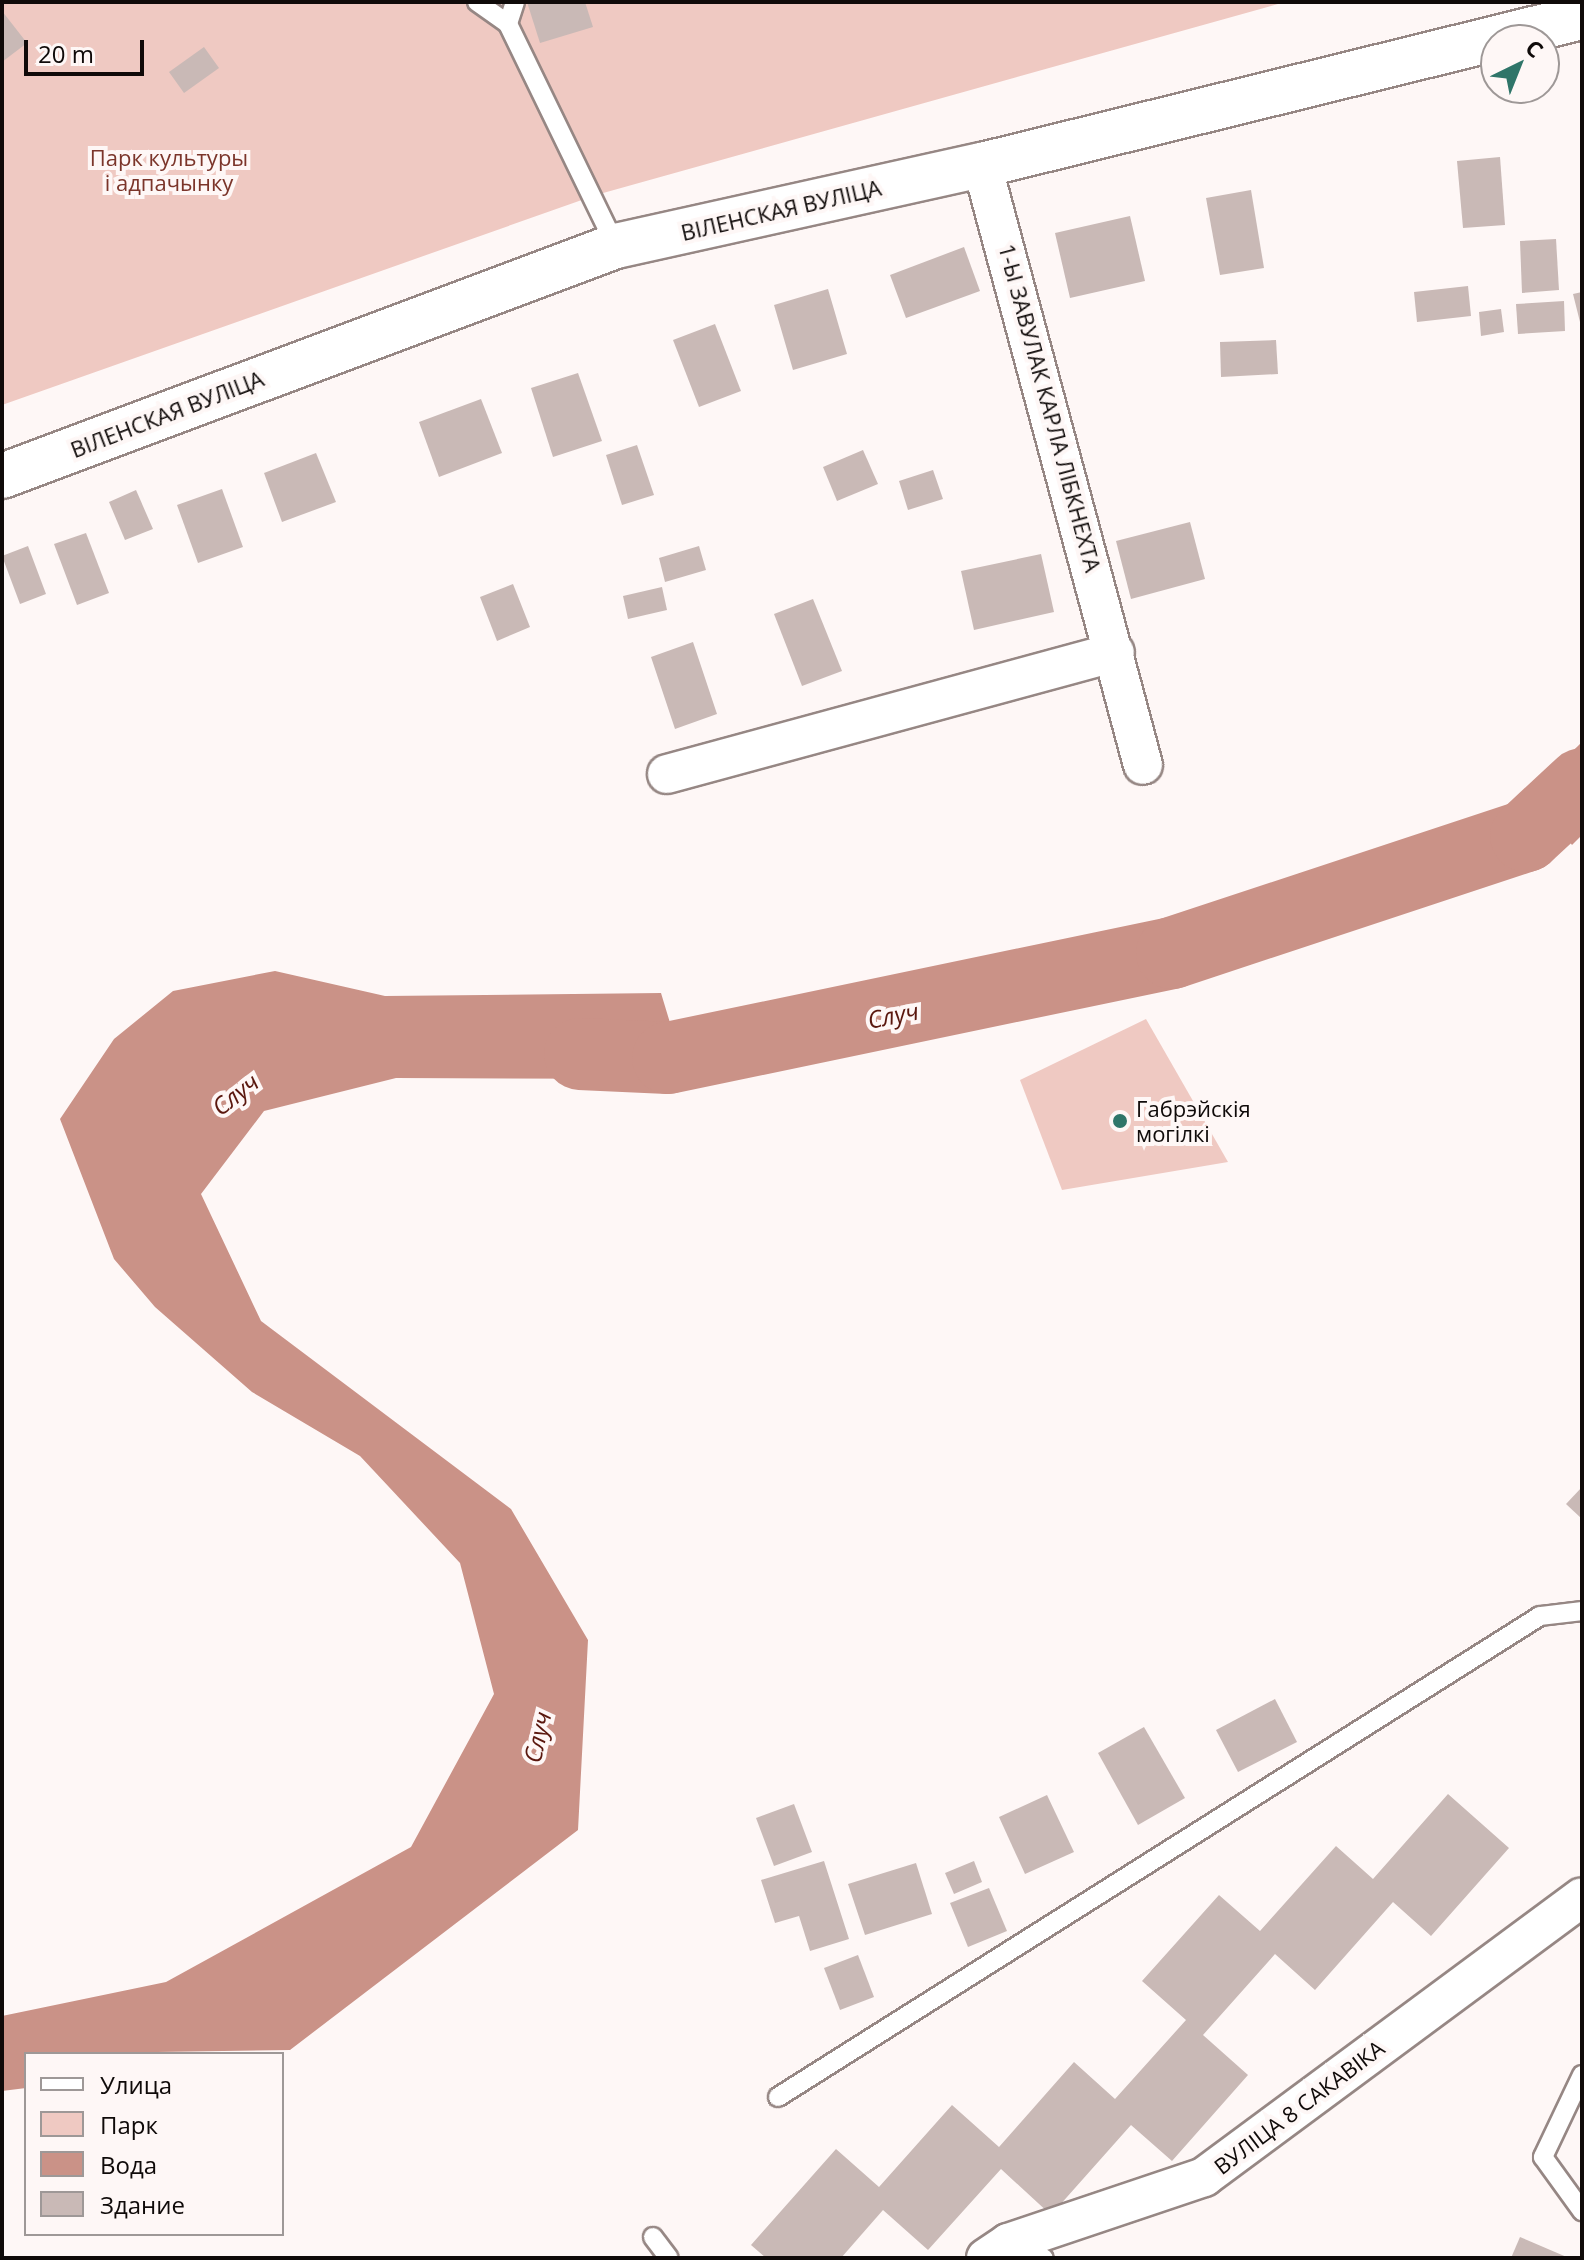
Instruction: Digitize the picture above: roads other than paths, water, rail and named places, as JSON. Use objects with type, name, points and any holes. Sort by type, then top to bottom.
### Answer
[{"type":"main road","name":"ВІЛЕНСКАЯ ВУЛІЦА","points":[[2,476],[616,246],[982,165],[1582,17]]},
{"type":"street","name":"1-Ы ЗАВУЛАК КАРЛА ЛІБКНЕХТА","points":[[982,165],[1143,765]]},
{"type":"street","points":[[667,774],[1115,652]]},
{"type":"street","name":"ВУЛІЦА 8 САКАВІКА","points":[[997,2250],[1204,2177],[1582,1897]]},
{"type":"lane","points":[[477,2],[508,24],[616,246]]},
{"type":"lane","points":[[508,24],[515,2]]},
{"type":"lane","points":[[778,2097],[1540,1616],[1582,1611]]},
{"type":"lane","points":[[1582,2075],[1543,2157],[1582,2211]]},
{"type":"lane","points":[[653,2237],[669,2258]]},
{"type":"lane","points":[[997,2250],[1044,2258]]},
{"type":"water","points":[[1582,742],[1582,835],[1572,845],[1532,791]]},
{"type":"water","points":[[275,971],[385,996],[661,993],[687,1079],[396,1078],[264,1111],[201,1194],[261,1321],[511,1509],[588,1640],[578,1830],[290,2050],[24,2052],[24,2088],[2,2091],[2,2016],[166,1982],[411,1847],[494,1694],[460,1563],[360,1456],[252,1392],[155,1307],[114,1259],[60,1119],[114,1039],[173,991]]},
{"type":"waterway","name":"Случ","points":[[580,1054],[668,1058],[1172,953],[1526,836],[1582,784]]},
{"type":"place","name":"Габрэйскія могілкі","points":[[1120,1121]]},
{"type":"park label","name":"Парк культуры і адпачынку","points":[[169,170]]}]
